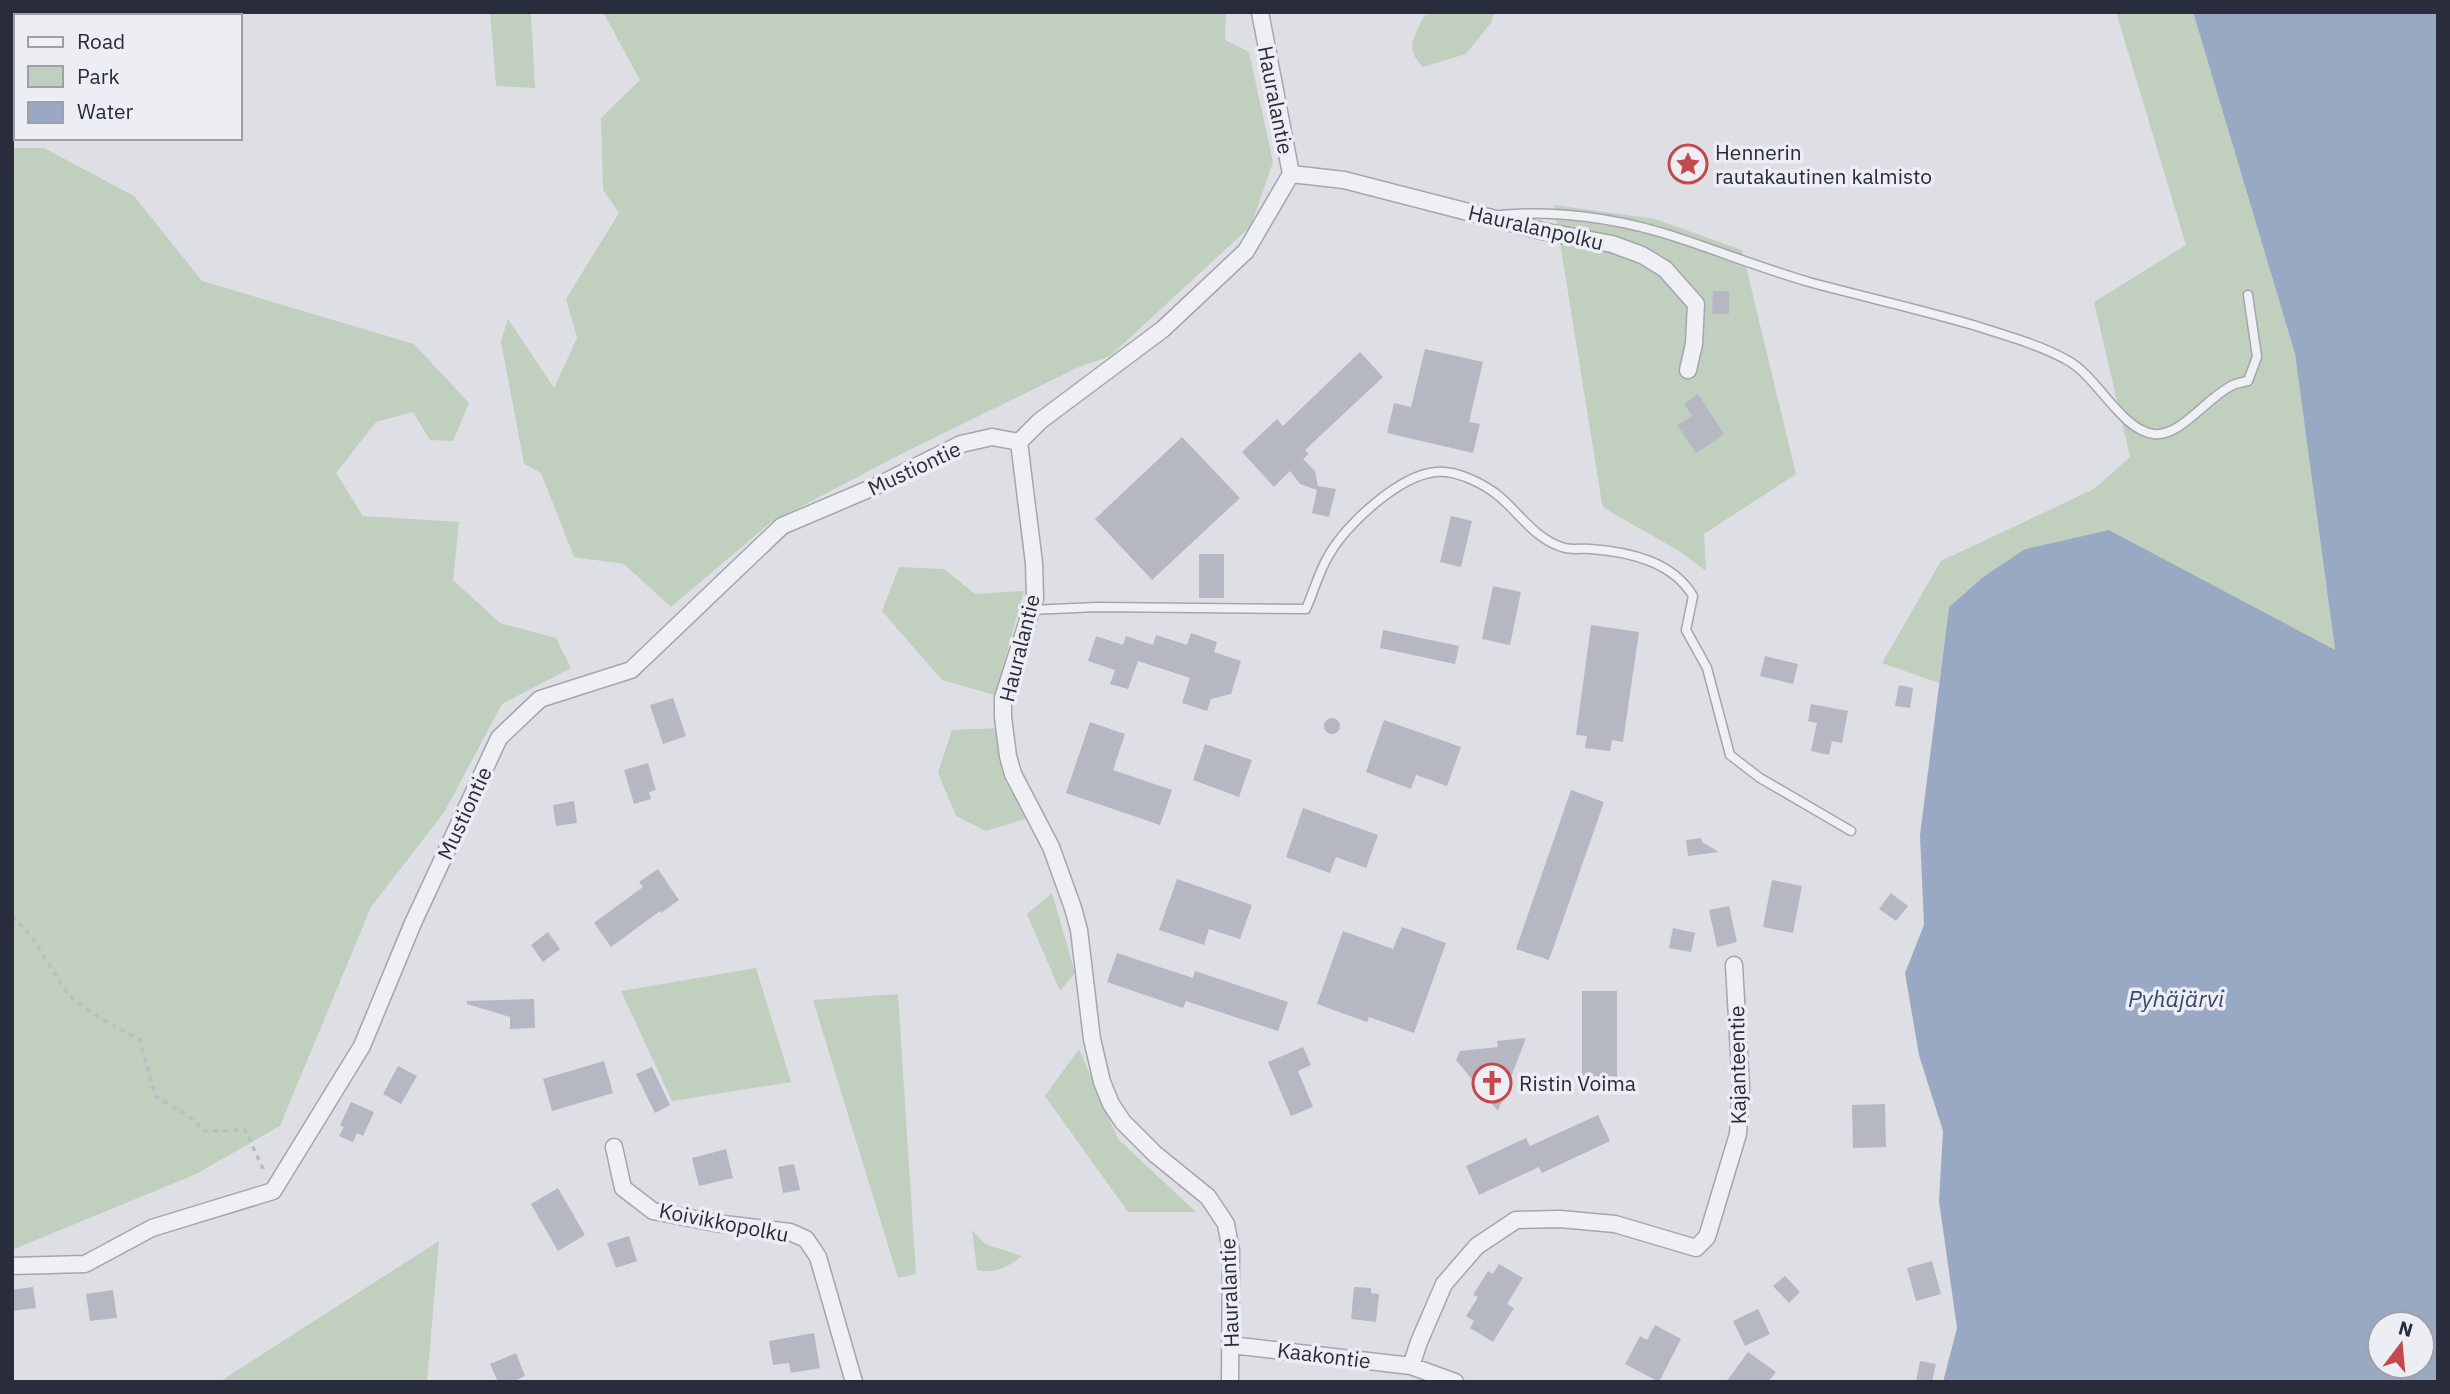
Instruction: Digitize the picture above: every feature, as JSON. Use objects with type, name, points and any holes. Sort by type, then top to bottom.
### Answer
[{"type":"street","name":"Hauralantie","points":[[1230,1382],[1231,1251],[1226,1224],[1208,1197],[1155,1154],[1123,1122],[1111,1104],[1102,1082],[1091,1039],[1079,930],[1051,847],[1013,774],[1003,718],[1003,698],[1035,598],[1034,563],[1019,442],[1040,421],[1163,330],[1246,251],[1291,174],[1260,12]]},
{"type":"street","name":"Hauralanpolku","points":[[1291,174],[1344,180],[1542,232],[1612,244],[1642,255],[1665,270],[1696,304],[1694,344],[1688,370]]},
{"type":"street","name":"Mustiontie","points":[[273,1191],[362,1046],[414,923],[499,737],[540,699],[631,670],[782,526],[961,444],[992,437],[1019,442]]},
{"type":"street","name":"Kajanteentie","points":[[1411,1366],[1444,1284],[1477,1246],[1516,1220],[1560,1219],[1615,1224],[1696,1248],[1703,1244],[1738,1134],[1741,1088],[1734,965]]},
{"type":"street","name":"Koivikkopolku","points":[[614,1147],[624,1188],[653,1211],[715,1223],[790,1232],[806,1240],[818,1257],[853,1382]]},
{"type":"street","points":[[12,1266],[85,1264],[152,1228],[273,1191]]},
{"type":"street","name":"Kaakontie","points":[[1231,1345],[1411,1366],[1455,1382]]},
{"type":"lane","points":[[1485,217],[1528,213],[1573,215],[1662,233],[1808,281],[2009,336],[2068,360],[2091,378],[2120,414],[2136,427],[2151,434],[2166,434],[2231,386],[2248,381],[2257,358],[2248,295]]},
{"type":"lane","points":[[1031,610],[1097,607],[1306,609],[1329,554],[1360,514],[1407,482],[1436,472],[1471,478],[1496,494],[1542,538],[1566,548],[1628,553],[1656,564],[1685,582],[1693,596],[1686,630],[1707,668],[1730,755],[1760,778],[1851,831]]},
{"type":"path","points":[[12,916],[31,936],[69,996],[98,1017],[140,1040],[155,1096],[194,1120],[204,1131],[245,1130],[273,1191]]},
{"type":"green space","points":[[490,12],[531,12],[535,88],[496,86]]},
{"type":"green space","points":[[603,12],[1226,12],[1225,40],[1249,52],[1273,162],[1251,226],[1110,356],[1079,367],[901,454],[770,523],[671,607],[624,564],[574,557],[541,473],[524,464],[501,341],[508,319],[554,388],[577,338],[566,299],[619,213],[603,190],[601,118],[640,80]]},
{"type":"green space","points":[[1437,12],[1495,12],[1490,24],[1466,54],[1423,67],[1412,48],[1414,37],[1424,16]]},
{"type":"green space","points":[[2116,12],[2193,12],[2295,354],[2335,651],[2109,530],[2025,549],[1983,577],[1949,607],[1939,683],[1882,663],[1941,561],[2094,489],[2130,457],[2094,302],[2186,245]]},
{"type":"green space","points":[[12,148],[44,148],[134,196],[202,281],[414,344],[469,403],[453,441],[430,440],[413,412],[376,422],[336,473],[363,516],[459,522],[453,580],[500,623],[556,638],[571,668],[502,704],[445,811],[371,907],[280,1126],[196,1174],[12,1250]]},
{"type":"green space","points":[[1554,205],[1655,219],[1742,250],[1796,474],[1704,534],[1706,571],[1679,551],[1604,508],[1602,504]]},
{"type":"green space","points":[[899,567],[944,569],[975,594],[1024,591],[995,695],[942,680],[882,611]]},
{"type":"green space","points":[[998,728],[1006,783],[1028,818],[986,831],[956,816],[938,773],[952,730]]},
{"type":"green space","points":[[1052,893],[1075,973],[1060,991],[1027,914]]},
{"type":"green space","points":[[756,968],[791,1082],[672,1101],[621,991]]},
{"type":"green space","points":[[898,994],[916,1274],[898,1278],[813,1000]]},
{"type":"green space","points":[[1079,1049],[1118,1139],[1196,1212],[1128,1212],[1045,1096]]},
{"type":"green space","points":[[972,1230],[985,1244],[1022,1256],[1001,1269],[977,1270]]},
{"type":"green space","points":[[439,1241],[427,1382],[219,1382]]},
{"type":"water","name":"Pyhäjärvi","points":[[2193,12],[2438,12],[2438,1382],[1943,1382],[1957,1328],[1939,1201],[1943,1131],[1919,1055],[1905,973],[1924,925],[1920,835],[1949,607],[1983,577],[2025,549],[2109,530],[2335,650],[2295,354]]},
{"type":"building","points":[[1713,291],[1729,291],[1729,314],[1712,314]]},
{"type":"building","points":[[1425,349],[1483,362],[1469,422],[1480,424],[1473,453],[1387,433],[1394,403],[1411,407]]},
{"type":"building","points":[[1360,352],[1383,377],[1305,450],[1309,454],[1303,459],[1315,471],[1318,486],[1336,489],[1329,517],[1312,513],[1317,490],[1300,484],[1290,471],[1274,487],[1242,452],[1277,419],[1283,426]]},
{"type":"building","points":[[1698,394],[1724,434],[1696,453],[1677,425],[1692,416],[1684,404]]},
{"type":"building","points":[[1182,437],[1240,498],[1152,580],[1095,519]]},
{"type":"building","points":[[1451,516],[1472,521],[1461,567],[1440,562]]},
{"type":"building","points":[[1199,554],[1224,554],[1224,598],[1199,598]]},
{"type":"building","points":[[1493,586],[1521,592],[1510,645],[1482,639]]},
{"type":"building","points":[[1591,625],[1639,632],[1623,742],[1612,740],[1610,751],[1585,748],[1587,736],[1576,735]]},
{"type":"building","points":[[1383,630],[1459,646],[1455,664],[1380,648]]},
{"type":"building","points":[[1191,633],[1217,642],[1214,652],[1241,661],[1231,694],[1211,699],[1207,711],[1182,703],[1190,678],[1138,661],[1128,689],[1110,684],[1115,670],[1088,661],[1096,636],[1123,645],[1126,636],[1153,645],[1156,635],[1187,645]]},
{"type":"building","points":[[1765,656],[1798,664],[1793,684],[1760,676]]},
{"type":"building","points":[[1899,685],[1913,688],[1910,708],[1895,706]]},
{"type":"building","points":[[673,698],[686,736],[663,744],[650,705]]},
{"type":"building","points":[[1811,704],[1848,711],[1842,743],[1832,741],[1829,755],[1811,751],[1817,723],[1808,721]]},
{"type":"building","points":[[1332,718],[1340,726],[1332,734],[1324,726]]},
{"type":"building","points":[[1384,720],[1461,747],[1447,786],[1416,775],[1411,789],[1366,772]]},
{"type":"building","points":[[1090,722],[1125,734],[1113,770],[1172,790],[1160,825],[1066,793]]},
{"type":"building","points":[[1205,744],[1252,760],[1239,797],[1193,780]]},
{"type":"building","points":[[648,763],[656,790],[649,792],[651,799],[634,804],[624,770]]},
{"type":"building","points":[[1571,790],[1604,802],[1549,960],[1516,949]]},
{"type":"building","points":[[574,801],[577,823],[556,826],[553,805]]},
{"type":"building","points":[[1303,808],[1378,835],[1366,868],[1336,857],[1330,873],[1286,857]]},
{"type":"building","points":[[1701,838],[1702,842],[1719,852],[1688,856],[1686,840]]},
{"type":"building","points":[[658,869],[679,900],[611,947],[594,923],[643,887],[639,882]]},
{"type":"building","points":[[1177,879],[1252,905],[1240,939],[1209,929],[1204,945],[1159,930]]},
{"type":"building","points":[[1772,880],[1802,886],[1793,933],[1763,927]]},
{"type":"building","points":[[1891,893],[1908,906],[1896,921],[1879,909]]},
{"type":"building","points":[[1729,906],[1737,942],[1717,947],[1709,910]]},
{"type":"building","points":[[1402,927],[1446,943],[1414,1033],[1369,1017],[1367,1022],[1317,1004],[1343,931],[1393,949]]},
{"type":"building","points":[[1673,928],[1695,933],[1691,952],[1669,948]]},
{"type":"building","points":[[548,932],[560,949],[543,962],[531,945]]},
{"type":"building","points":[[1117,953],[1193,978],[1195,971],[1288,1002],[1278,1031],[1186,1001],[1183,1008],[1107,982]]},
{"type":"building","points":[[1582,991],[1617,991],[1617,1077],[1582,1076]]},
{"type":"building","points":[[534,999],[535,1028],[510,1029],[510,1017],[467,1004],[467,1001]]},
{"type":"building","name":"Ristin Voima","points":[[1526,1038],[1498,1111],[1456,1060],[1460,1051],[1498,1047],[1497,1041]]},
{"type":"building","points":[[1303,1047],[1311,1065],[1298,1071],[1313,1107],[1291,1116],[1268,1062]]},
{"type":"building","points":[[604,1061],[613,1093],[552,1111],[543,1079]]},
{"type":"building","points":[[398,1066],[417,1076],[401,1104],[383,1094]]},
{"type":"building","points":[[652,1067],[670,1105],[655,1113],[636,1074]]},
{"type":"building","points":[[351,1102],[374,1112],[363,1136],[357,1133],[353,1142],[339,1136],[344,1127],[340,1125]]},
{"type":"building","points":[[1885,1104],[1886,1147],[1853,1148],[1852,1105]]},
{"type":"building","points":[[1598,1115],[1610,1141],[1542,1173],[1539,1167],[1479,1195],[1466,1166],[1526,1138],[1530,1146]]},
{"type":"building","points":[[726,1149],[733,1178],[699,1186],[692,1158]]},
{"type":"building","points":[[794,1164],[800,1190],[783,1193],[778,1167]]},
{"type":"building","points":[[558,1188],[585,1235],[558,1251],[531,1204]]},
{"type":"building","points":[[629,1236],[637,1261],[616,1268],[607,1243]]},
{"type":"building","points":[[1932,1261],[1941,1294],[1916,1301],[1907,1268]]},
{"type":"building","points":[[1499,1264],[1523,1278],[1507,1304],[1514,1308],[1493,1342],[1470,1328],[1474,1321],[1466,1316],[1478,1297],[1473,1295],[1488,1271],[1493,1274]]},
{"type":"building","points":[[1785,1276],[1800,1292],[1789,1303],[1773,1286]]},
{"type":"building","points":[[33,1287],[36,1308],[12,1311],[12,1290]]},
{"type":"building","points":[[1354,1287],[1371,1288],[1371,1293],[1379,1294],[1376,1322],[1351,1319]]},
{"type":"building","points":[[113,1290],[117,1318],[90,1321],[86,1294]]},
{"type":"building","points":[[1758,1309],[1770,1334],[1745,1346],[1733,1321]]},
{"type":"building","points":[[1655,1325],[1681,1339],[1659,1382],[1625,1364],[1640,1336],[1647,1340]]},
{"type":"building","points":[[814,1333],[820,1368],[791,1373],[789,1363],[773,1365],[769,1341]]},
{"type":"building","points":[[1748,1352],[1776,1372],[1768,1382],[1726,1382]]},
{"type":"building","points":[[516,1353],[525,1376],[512,1382],[498,1382],[490,1364]]},
{"type":"building","points":[[1920,1361],[1936,1364],[1932,1382],[1916,1382]]},
{"type":"place","name":"Hennerin rautakautinen kalmisto","points":[[1688,164]]},
{"type":"place","name":"Ristin Voima","points":[[1492,1083]]}]
